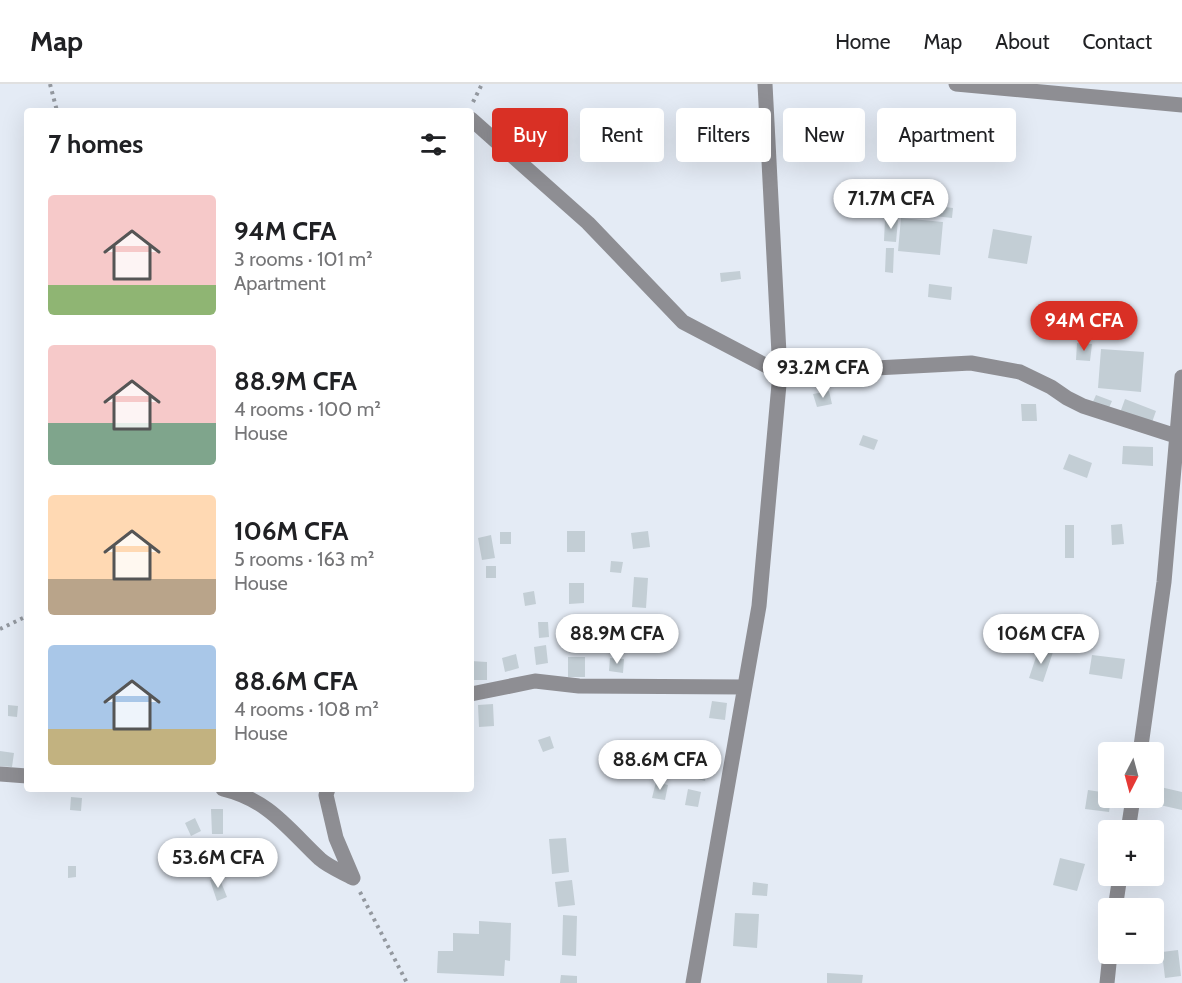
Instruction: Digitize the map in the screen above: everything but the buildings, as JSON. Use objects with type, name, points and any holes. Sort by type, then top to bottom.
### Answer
[{"type":"street","points":[[693,983],[759,606],[780,373],[765,84]]},
{"type":"street","points":[[956,84],[1182,105]]},
{"type":"street","points":[[474,122],[588,223],[683,322],[780,373],[971,363],[1020,372],[1083,406],[1176,436]]},
{"type":"street","points":[[1142,742],[1164,582],[1182,377]]},
{"type":"street","points":[[474,693],[535,681],[579,686],[744,687]]},
{"type":"street","points":[[0,774],[24,776]]},
{"type":"street","points":[[235,792],[243,794],[276,814],[322,861],[352,878]]},
{"type":"street","points":[[327,792],[336,838],[352,878]]},
{"type":"street","points":[[1107,983],[1109,964]]},
{"type":"path","points":[[50,84],[56,108]]},
{"type":"path","points":[[470,108],[482,84]]},
{"type":"path","points":[[0,628],[24,617]]},
{"type":"path","points":[[352,878],[407,983]]}]
